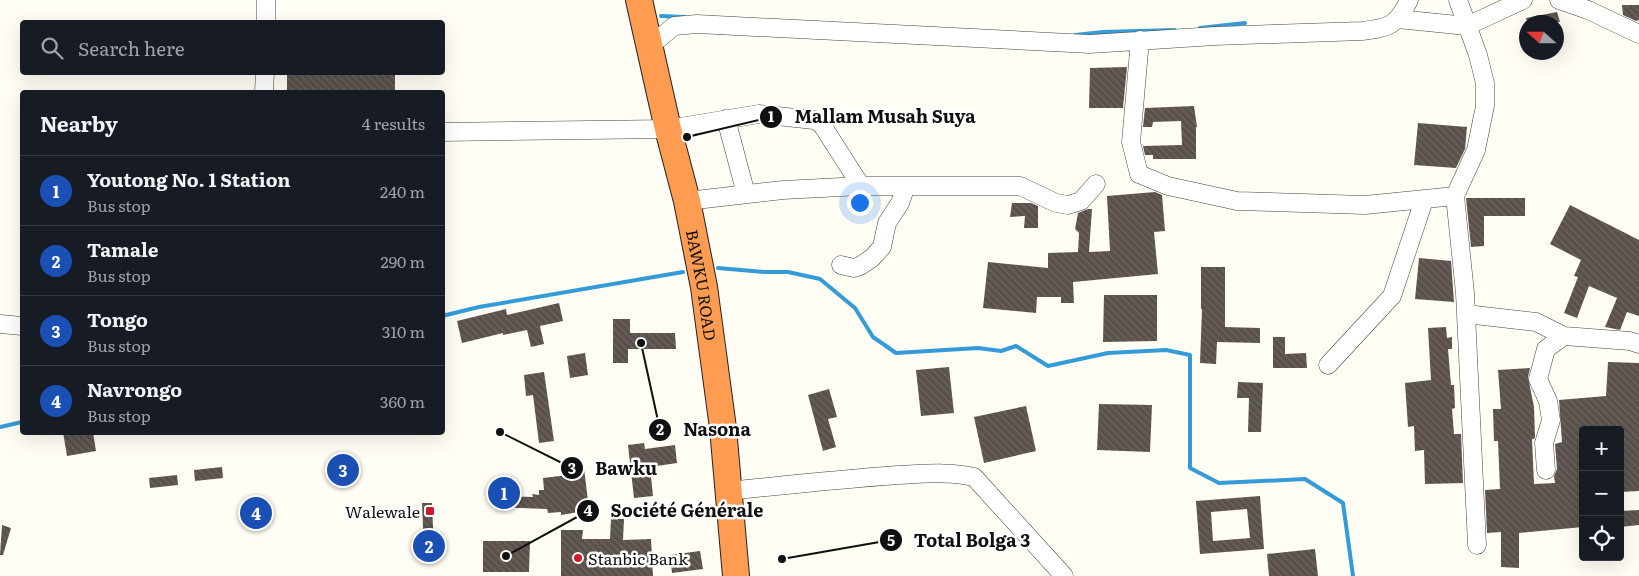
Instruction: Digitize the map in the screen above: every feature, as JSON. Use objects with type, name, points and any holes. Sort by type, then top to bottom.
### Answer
[{"type":"highway","name":"BAWKU ROAD","points":[[639,0],[668,129],[687,201],[708,315],[723,428],[736,576]]},
{"type":"street","points":[[266,0],[266,20]]},
{"type":"street","points":[[650,46],[674,26],[697,24],[1090,44],[1140,40],[1362,31],[1383,29],[1391,25],[1410,0]]},
{"type":"street","points":[[1458,0],[1478,55],[1485,83],[1484,106],[1476,150],[1455,196],[1466,314],[1477,545]]},
{"type":"street","points":[[1398,18],[1468,26],[1523,0]]},
{"type":"street","points":[[1559,0],[1588,10],[1639,34]]},
{"type":"street","points":[[1140,40],[1131,142],[1139,174],[1168,186],[1237,201],[1365,205],[1455,196]]},
{"type":"street","points":[[264,90],[265,75]]},
{"type":"street","points":[[445,132],[668,129],[759,114],[814,120],[820,123],[862,186]]},
{"type":"street","points":[[726,119],[746,194]]},
{"type":"street","points":[[687,201],[746,194],[862,186],[1020,186],[1056,203],[1068,205],[1080,201],[1096,184]]},
{"type":"street","points":[[841,264],[854,268],[860,266],[872,258],[882,247],[887,222],[900,203],[906,186]]},
{"type":"street","points":[[1328,364],[1392,296],[1424,200]]},
{"type":"street","points":[[1466,314],[1536,322],[1564,336],[1630,341],[1639,344]]},
{"type":"street","points":[[0,324],[20,326]]},
{"type":"street","points":[[1546,470],[1544,443],[1551,420],[1548,401],[1538,379],[1546,348],[1564,336]]},
{"type":"street","points":[[729,491],[855,478],[945,473],[974,477],[1064,576]]},
{"type":"building","points":[[1622,5],[1639,5],[1639,20],[1636,21],[1623,15]]},
{"type":"building","points":[[1557,12],[1558,15],[1542,15]]},
{"type":"building","points":[[1127,67],[1123,108],[1089,108],[1090,68]]},
{"type":"building","points":[[287,75],[395,75],[395,90],[287,90]]},
{"type":"building","points":[[1194,106],[1197,127],[1196,159],[1153,159],[1153,155],[1145,155],[1143,146],[1182,145],[1181,121],[1153,122],[1152,127],[1143,127],[1145,108]]},
{"type":"building","points":[[1418,123],[1467,127],[1465,149],[1456,168],[1414,165]]},
{"type":"building","points":[[1155,192],[1162,195],[1165,231],[1154,232],[1158,274],[1073,282],[1074,303],[1061,303],[1061,297],[1037,297],[1036,313],[983,308],[988,262],[1048,268],[1048,253],[1078,252],[1079,233],[1075,229],[1078,213],[1088,209],[1092,209],[1089,252],[1110,251],[1107,196]]},
{"type":"building","points":[[1466,198],[1525,198],[1525,216],[1484,216],[1484,246],[1471,247]]},
{"type":"building","points":[[1012,203],[1031,203],[1038,206],[1038,228],[1024,228],[1025,216],[1010,217]]},
{"type":"building","points":[[1570,205],[1639,240],[1639,316],[1627,312],[1620,330],[1605,327],[1617,298],[1589,286],[1577,318],[1564,313],[1578,277],[1574,276],[1581,260],[1550,244]]},
{"type":"building","points":[[1419,258],[1451,261],[1454,302],[1415,299]]},
{"type":"building","points":[[1201,267],[1225,267],[1225,327],[1260,328],[1260,343],[1217,342],[1216,364],[1200,363]]},
{"type":"building","points":[[1104,295],[1157,295],[1157,341],[1103,342]]},
{"type":"building","points":[[559,303],[563,321],[540,326],[544,344],[531,347],[527,330],[503,335],[503,333],[462,343],[457,321],[506,309],[507,315]]},
{"type":"building","points":[[613,319],[630,319],[630,333],[675,333],[676,349],[628,349],[628,363],[613,363]]},
{"type":"building","points":[[1446,327],[1447,338],[1452,337],[1452,349],[1448,349],[1451,385],[1454,385],[1455,408],[1452,409],[1454,434],[1461,434],[1463,483],[1425,484],[1424,450],[1415,451],[1414,426],[1408,427],[1405,383],[1431,380],[1428,328]]},
{"type":"building","points":[[1273,337],[1285,337],[1285,354],[1306,353],[1307,368],[1273,368]]},
{"type":"building","points":[[585,353],[588,375],[570,378],[567,356]]},
{"type":"building","points":[[1608,362],[1639,363],[1639,491],[1624,492],[1624,426],[1579,426],[1579,527],[1519,533],[1519,568],[1501,567],[1501,532],[1487,533],[1485,490],[1500,489],[1498,441],[1494,441],[1493,409],[1501,409],[1498,370],[1530,368],[1528,377],[1534,407],[1535,437],[1532,439],[1534,484],[1555,483],[1554,476],[1557,469],[1555,444],[1562,442],[1559,400],[1606,396]]},
{"type":"building","points":[[949,367],[954,413],[921,416],[916,370]]},
{"type":"building","points":[[544,372],[554,441],[539,443],[533,395],[526,396],[524,375]]},
{"type":"building","points":[[1238,382],[1263,383],[1261,432],[1248,432],[1249,398],[1237,398]]},
{"type":"building","points":[[829,389],[837,417],[828,419],[836,447],[823,451],[808,395]]},
{"type":"building","points":[[1099,404],[1152,405],[1150,452],[1097,450]]},
{"type":"building","points":[[1026,406],[1036,451],[984,463],[974,417]]},
{"type":"building","points":[[64,435],[93,435],[96,451],[67,456]]},
{"type":"building","points":[[644,443],[645,449],[675,445],[677,463],[650,467],[653,496],[634,498],[628,445]]},
{"type":"building","points":[[222,467],[223,478],[195,481],[194,470]]},
{"type":"building","points":[[584,468],[591,510],[561,515],[561,512],[548,513],[547,509],[495,507],[495,496],[533,497],[532,494],[539,495],[539,490],[544,490],[543,478],[568,475],[568,470]]},
{"type":"building","points":[[177,475],[178,485],[150,488],[149,478]]},
{"type":"building","points":[[1260,496],[1264,549],[1200,554],[1196,501]],"holes":[[[1247,509],[1250,538],[1213,541],[1211,512]]]},
{"type":"building","points":[[422,503],[432,503],[434,551],[424,551]]},
{"type":"building","points":[[1639,510],[1639,525],[1624,527],[1624,511]]},
{"type":"building","points":[[611,519],[624,519],[623,540],[651,539],[653,576],[561,576],[561,530],[583,530],[582,539],[610,539]]},
{"type":"building","points":[[2,525],[11,528],[3,555],[0,555]]},
{"type":"building","points":[[483,541],[530,541],[529,572],[483,572]]},
{"type":"building","points":[[1315,549],[1318,576],[1269,576],[1267,554]]},
{"type":"building","points":[[700,551],[703,569],[672,573],[670,555]]},
{"type":"waterway","points":[[661,16],[684,17]]},
{"type":"waterway","points":[[1200,28],[1245,23]]},
{"type":"waterway","points":[[1075,35],[1103,32],[1175,30]]},
{"type":"waterway","points":[[718,268],[788,272],[820,279],[855,308],[873,337],[896,353],[978,348],[1001,351],[1016,346],[1048,366],[1108,353],[1166,350],[1190,355],[1190,468],[1219,483],[1305,479],[1343,503],[1353,576]]},
{"type":"waterway","points":[[445,315],[479,307],[683,272]]},
{"type":"waterway","points":[[0,427],[20,422]]},
{"type":"place","name":"Mallam Musah Suya","points":[[687,137]]},
{"type":"place","name":"Nasona","points":[[641,343]]},
{"type":"place","name":"Bawku","points":[[500,432]]},
{"type":"place","name":"Tongo","points":[[343,470]]},
{"type":"place","name":"Youtong No. 1 Station","points":[[504,493]]},
{"type":"place","name":"Walewale","points":[[430,511]]},
{"type":"place","name":"Navrongo","points":[[256,513]]},
{"type":"place","name":"Tamale","points":[[429,546]]},
{"type":"place","name":"Société Générale","points":[[506,556]]},
{"type":"place","name":"Stanbic Bank","points":[[578,558]]},
{"type":"place","name":"Total Bolga 3","points":[[782,559]]}]
